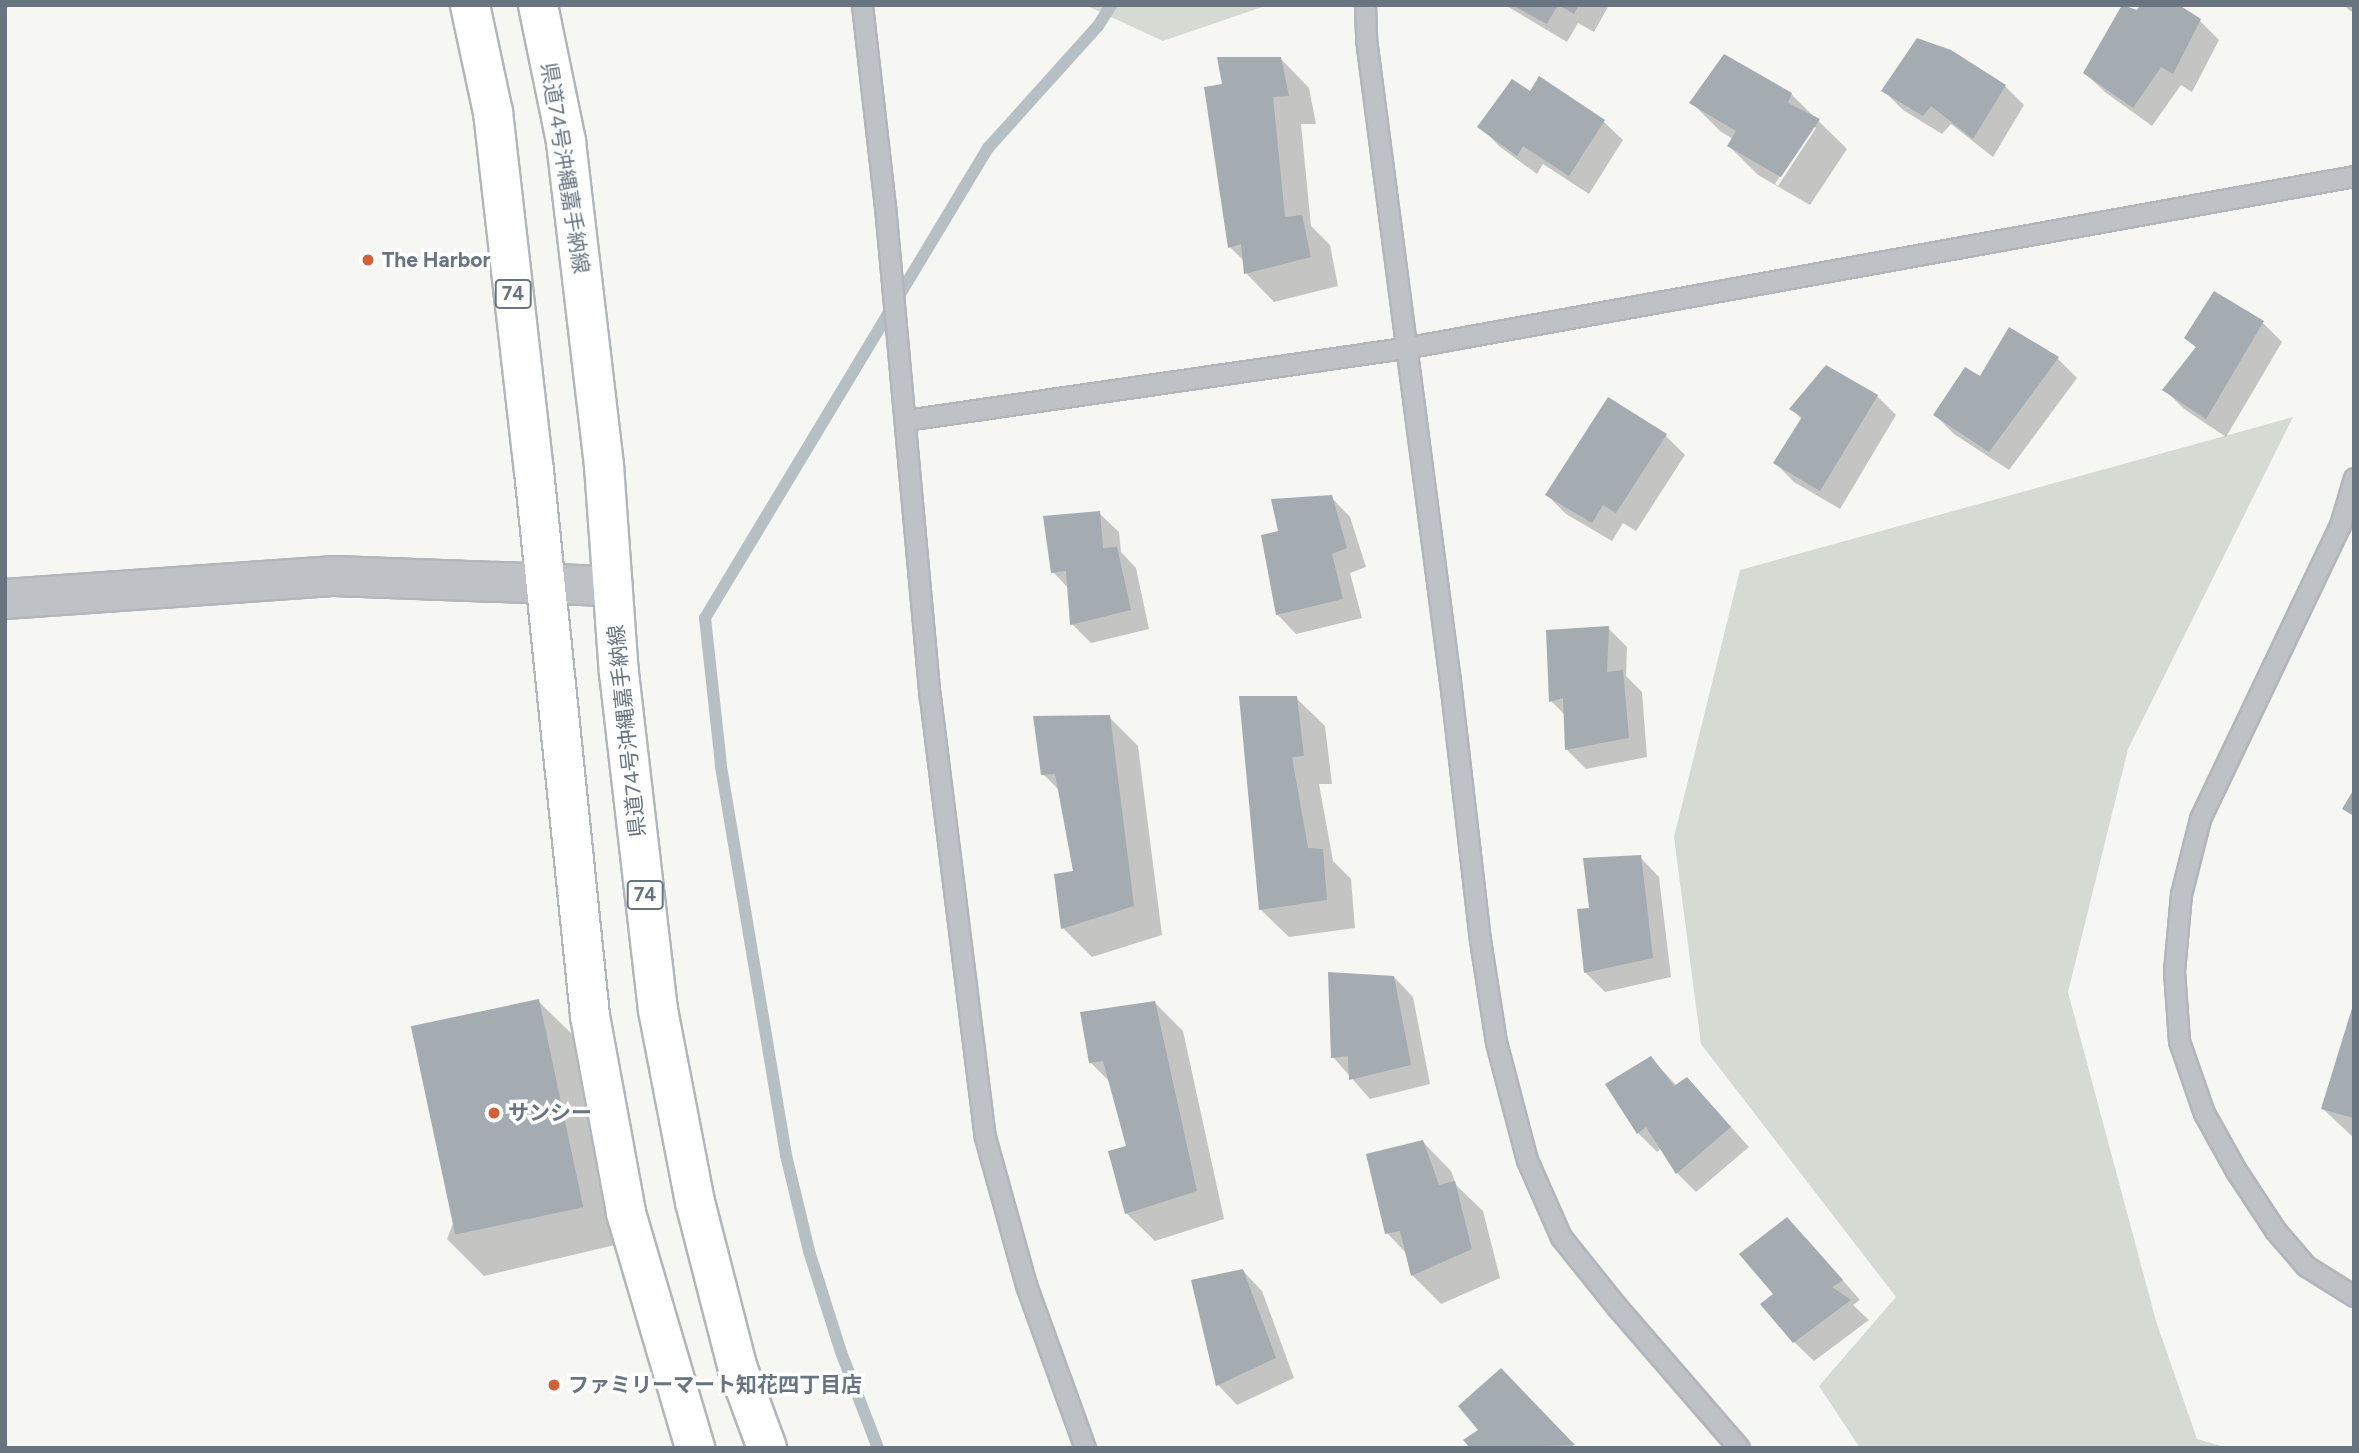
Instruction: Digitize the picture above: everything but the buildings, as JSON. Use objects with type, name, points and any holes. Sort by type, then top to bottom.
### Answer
[{"type":"main road","name":"74","points":[[470,5],[493,112],[590,1016],[626,1213],[695,1448]]},
{"type":"main road","name":"県道74号沖縄嘉手納線","points":[[538,5],[566,142],[604,466],[619,673],[658,1010],[695,1202],[738,1369],[767,1448]]},
{"type":"street","points":[[6,595],[335,576],[613,586]]},
{"type":"lane","points":[[862,5],[906,420],[930,697],[985,1137],[1027,1285],[1085,1448]]},
{"type":"lane","points":[[1365,5],[1366,39],[1404,348],[1450,681],[1480,940],[1496,1042],[1527,1160],[1561,1237],[1617,1307],[1739,1448]]},
{"type":"lane","points":[[906,420],[1404,348],[2354,176]]},
{"type":"lane","points":[[2354,478],[2340,525],[2200,819],[2181,894],[2174,971],[2179,1041],[2204,1113],[2235,1169],[2276,1230],[2306,1266],[2354,1296]]},
{"type":"shaded area","points":[[1085,5],[1268,5],[1163,41]]},
{"type":"shaded area","points":[[2293,417],[2128,749],[2068,992],[2156,1321],[2197,1439],[2228,1448],[1860,1448],[1819,1386],[1896,1297],[1701,1044],[1674,837],[1740,570]]},
{"type":"waterway","points":[[878,1448],[841,1352],[809,1251],[786,1155],[721,765],[705,618],[988,148],[1098,26],[1111,5]]},
{"type":"place","name":"The Harbor","points":[[368,260]]},
{"type":"place","name":"サンシー","points":[[494,1113]]},
{"type":"place","name":"ファミリーマート知花四丁目店","points":[[554,1385]]}]
